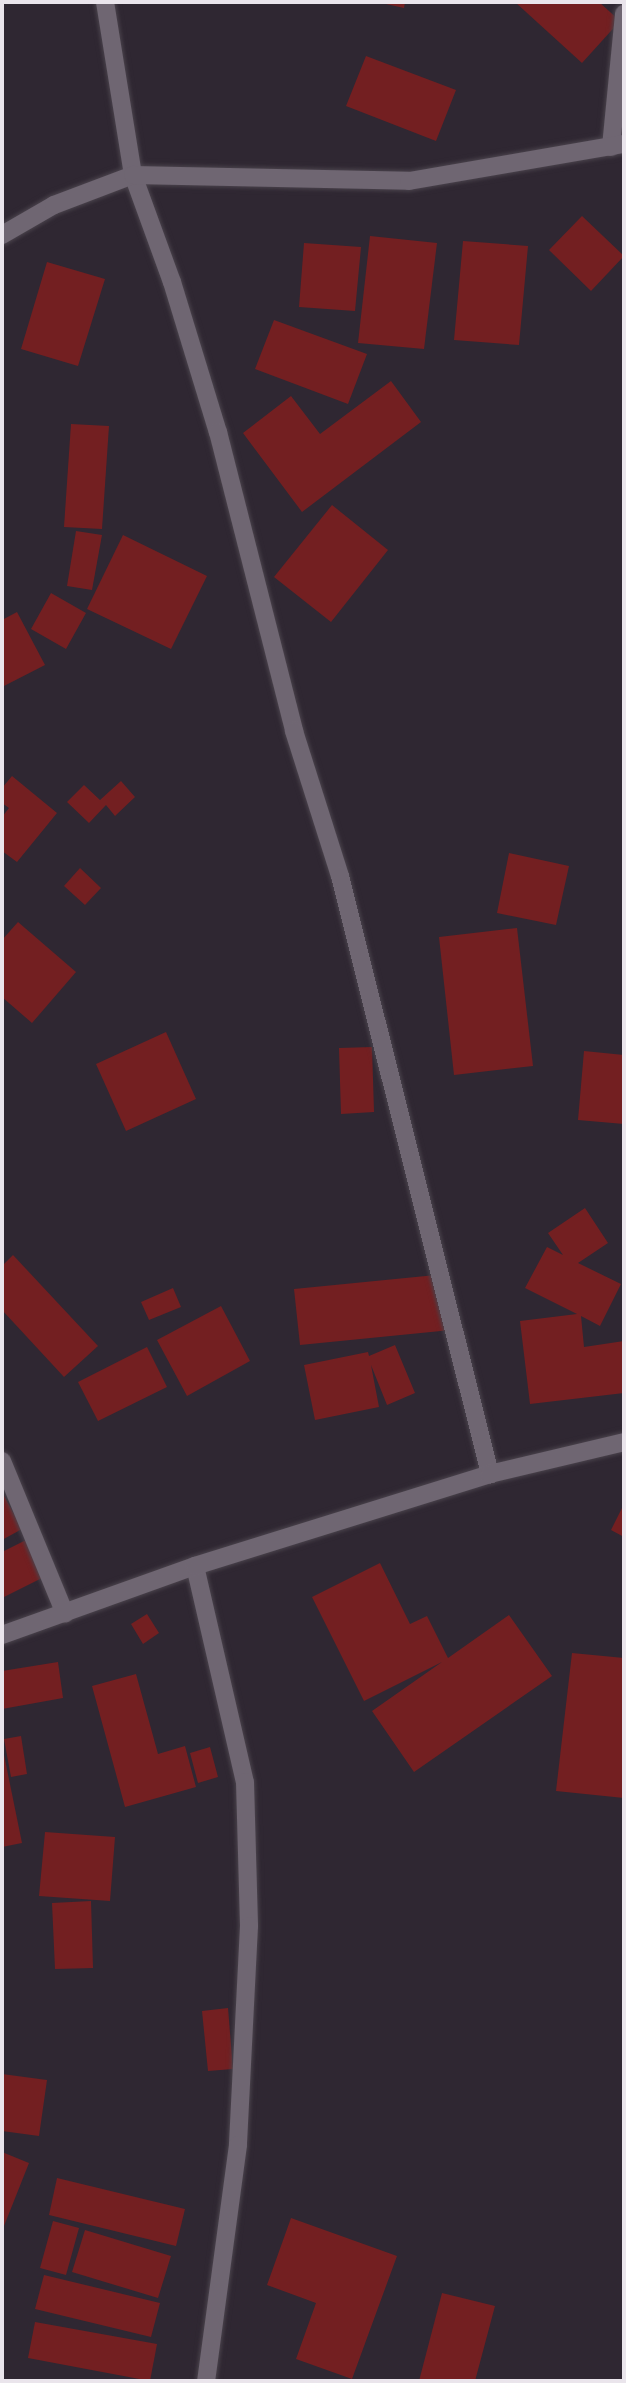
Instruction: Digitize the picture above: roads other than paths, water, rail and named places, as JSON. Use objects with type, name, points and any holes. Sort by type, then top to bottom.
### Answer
[{"type":"street","points":[[105,2],[133,175],[172,282],[218,432],[294,731],[340,876],[490,1474]]},
{"type":"street","points":[[2,234],[54,205],[133,175],[409,181],[618,145],[624,14]]},
{"type":"street","points":[[2,1635],[195,1566],[490,1474],[624,1442]]},
{"type":"street","points":[[2,1461],[65,1614]]},
{"type":"street","points":[[195,1566],[245,1782],[248,1926],[238,2145],[205,2381]]}]
